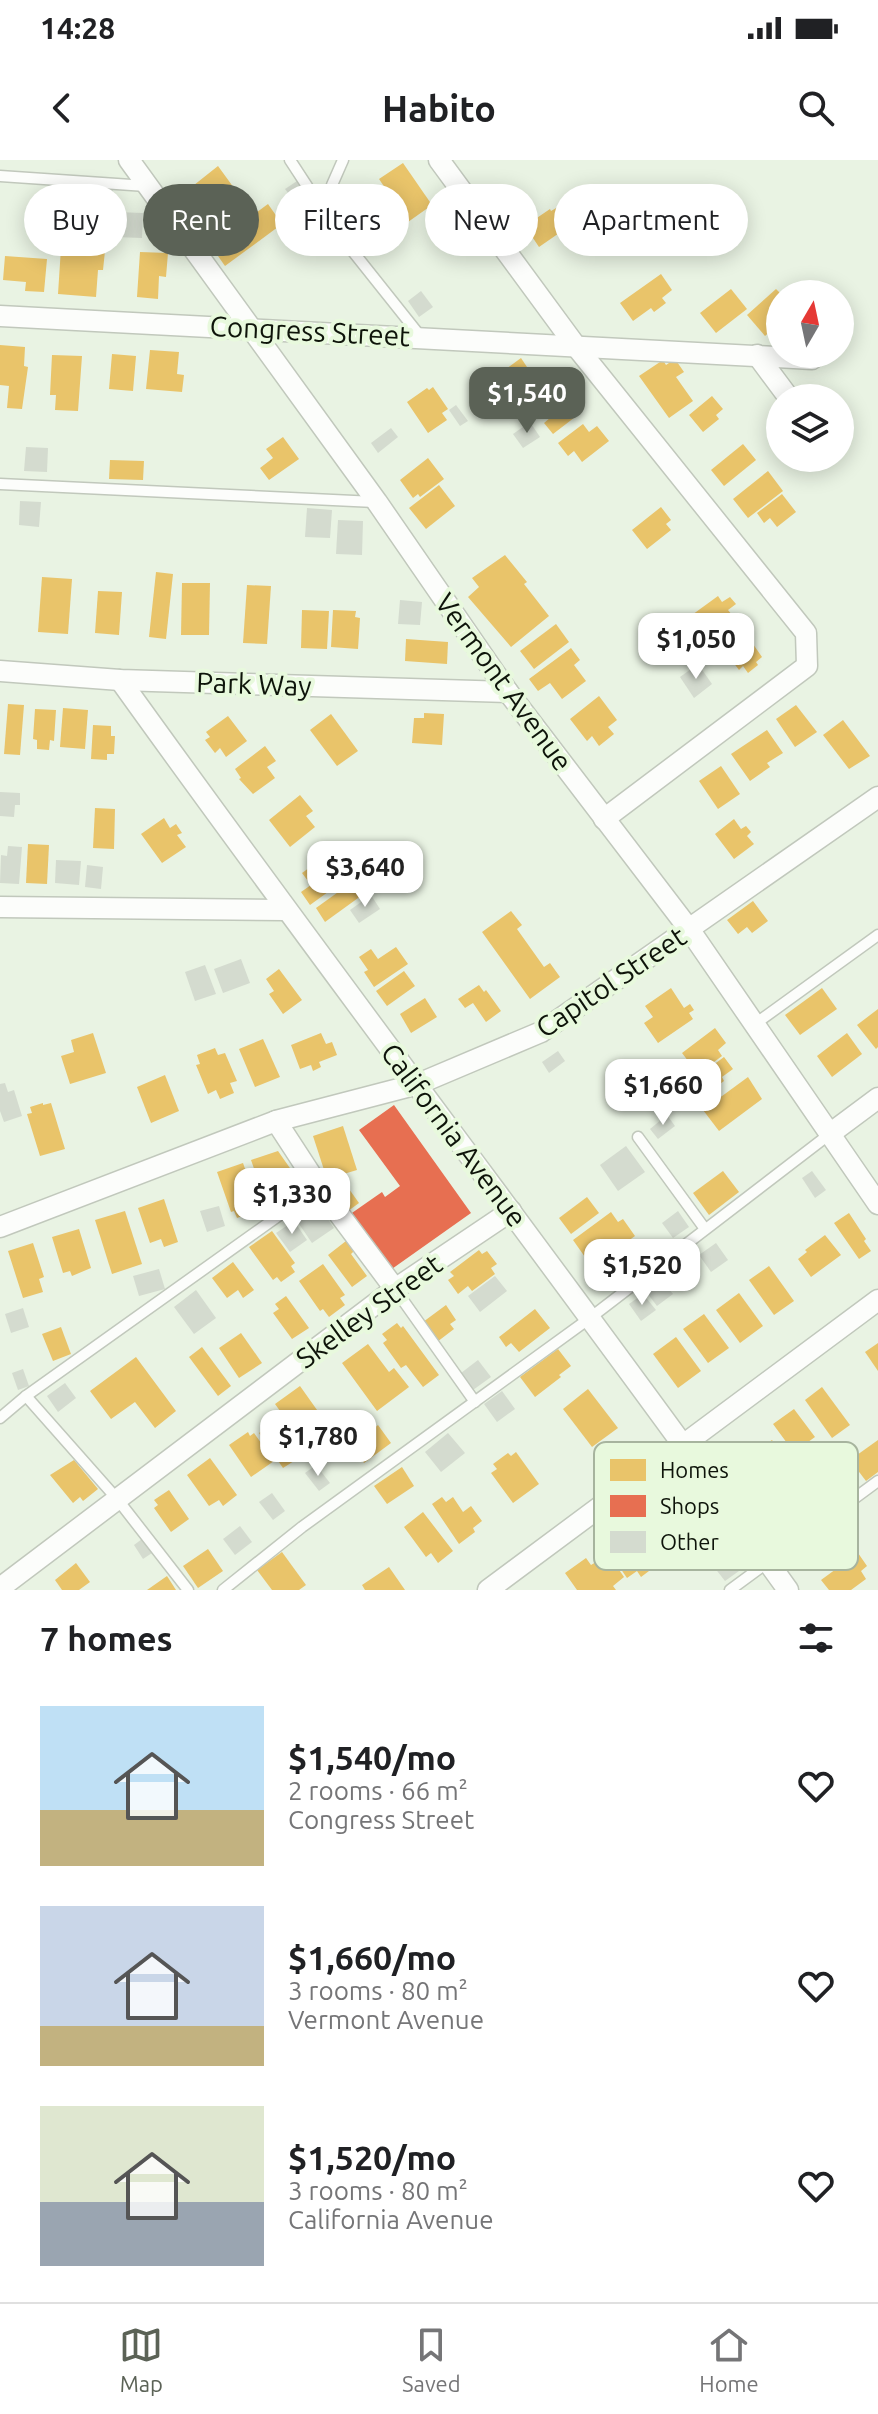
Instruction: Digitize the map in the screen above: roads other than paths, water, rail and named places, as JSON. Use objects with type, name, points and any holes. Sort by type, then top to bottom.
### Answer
[{"type":"street","name":"Vermont Avenue","points":[[129,160],[145,184]]},
{"type":"street","points":[[439,160],[575,345],[806,633],[807,666],[604,819]]},
{"type":"street","name":"Vermont Avenue","points":[[197,256],[377,502],[508,692],[689,929],[878,1204]]},
{"type":"street","name":"Congress Street","points":[[0,316],[766,356]]},
{"type":"street","points":[[757,355],[779,384]]},
{"type":"street","name":"Park Way","points":[[0,671],[120,680],[508,692]]},
{"type":"street","name":"California Avenue","points":[[120,680],[285,910],[418,1084],[681,1442]]},
{"type":"street","name":"Capitol Street","points":[[0,1227],[276,1121],[418,1084],[541,1032],[878,797]]},
{"type":"street","points":[[0,907],[285,910]]},
{"type":"street","points":[[831,1133],[878,1098]]},
{"type":"street","points":[[276,1121],[319,1187],[395,1289]]},
{"type":"street","name":"Skelley Street","points":[[0,1589],[395,1289],[511,1211]]},
{"type":"street","points":[[687,1442],[878,1300]]},
{"type":"street","points":[[488,1590],[594,1511]]},
{"type":"street","name":"California Avenue","points":[[774,1570],[788,1590]]},
{"type":"lane","points":[[290,160],[306,184]]},
{"type":"lane","points":[[332,184],[343,160]]},
{"type":"lane","points":[[0,176],[143,186]]},
{"type":"lane","points":[[357,256],[421,337]]},
{"type":"lane","points":[[0,484],[377,502]]},
{"type":"lane","points":[[755,1024],[878,935]]},
{"type":"lane","points":[[223,1590],[302,1527],[590,1318],[831,1133]]},
{"type":"lane","points":[[638,1137],[705,1229]]},
{"type":"lane","points":[[0,1418],[26,1396],[319,1187]]},
{"type":"lane","points":[[395,1289],[475,1402]]},
{"type":"lane","points":[[26,1396],[118,1500],[188,1590]]},
{"type":"lane","points":[[858,1496],[878,1481]]},
{"type":"lane","points":[[730,1590],[757,1570]]}]
